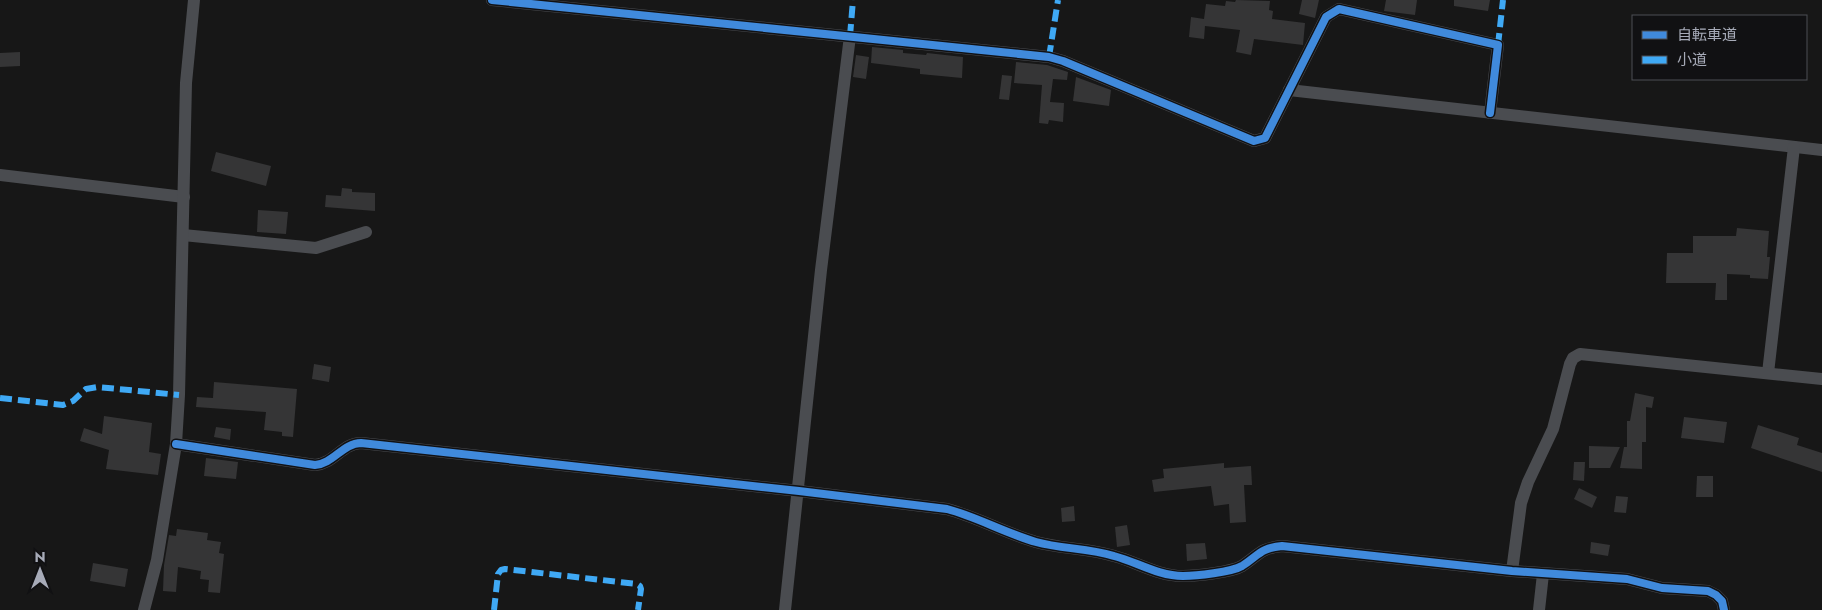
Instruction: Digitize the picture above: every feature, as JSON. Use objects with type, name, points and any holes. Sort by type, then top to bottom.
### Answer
[{"type":"street","points":[[144,610],[156,560],[176,444],[186,83],[194,0]]},
{"type":"street","points":[[492,0],[1050,57],[1254,141],[1265,138],[1326,17],[1339,9],[1498,45],[1490,113]]},
{"type":"street","points":[[786,610],[820,270],[850,36]]},
{"type":"street","points":[[1290,90],[1822,150]]},
{"type":"street","points":[[1768,373],[1794,147]]},
{"type":"street","points":[[0,175],[184,197]]},
{"type":"street","points":[[182,235],[316,248],[366,232]]},
{"type":"street","points":[[1512,571],[1521,503],[1528,482],[1553,429],[1573,358],[1580,354],[1822,378]]},
{"type":"street","points":[[176,444],[315,465],[328,461],[350,445],[361,443],[947,509],[968,515],[1036,542],[1111,555],[1153,571],[1182,576],[1231,571],[1242,566],[1270,547],[1282,546],[1512,571],[1627,580],[1662,588],[1708,591],[1722,601],[1724,610]]},
{"type":"street","points":[[1540,610],[1543,574]]},
{"type":"building","points":[[1236,0],[1270,1],[1269,10],[1273,11],[1272,19],[1305,23],[1303,45],[1254,39],[1251,55],[1236,52],[1240,30],[1205,26],[1204,39],[1189,37],[1191,17],[1204,19],[1206,4],[1225,6],[1226,1],[1235,2]]},
{"type":"building","points":[[1302,0],[1319,0],[1315,18],[1299,14]]},
{"type":"building","points":[[1386,0],[1417,0],[1415,15],[1384,11]]},
{"type":"building","points":[[1454,0],[1490,0],[1488,11],[1454,6]]},
{"type":"building","points":[[872,47],[903,50],[903,53],[926,55],[927,53],[963,57],[962,78],[920,74],[920,69],[871,63]]},
{"type":"building","points":[[20,52],[20,66],[0,67],[0,53]]},
{"type":"building","points":[[856,55],[869,57],[866,79],[853,77]]},
{"type":"building","points":[[1016,62],[1047,65],[1068,72],[1067,80],[1053,79],[1050,102],[1064,103],[1063,122],[1049,120],[1048,124],[1039,123],[1042,85],[1014,83]]},
{"type":"building","points":[[1002,75],[1012,76],[1009,100],[999,99]]},
{"type":"building","points":[[1076,77],[1111,90],[1109,106],[1073,101]]},
{"type":"building","points":[[216,152],[271,166],[266,186],[211,171]]},
{"type":"building","points":[[342,188],[352,189],[352,192],[375,193],[375,211],[325,207],[326,195],[341,196]]},
{"type":"building","points":[[258,210],[288,212],[286,234],[257,232]]},
{"type":"building","points":[[1737,228],[1769,231],[1767,257],[1770,257],[1768,279],[1750,278],[1750,275],[1727,274],[1727,300],[1715,300],[1716,283],[1666,283],[1667,253],[1693,253],[1693,236],[1736,236]]},
{"type":"building","points":[[314,364],[331,367],[329,382],[312,379]]},
{"type":"building","points":[[214,382],[297,389],[293,437],[282,436],[282,432],[264,430],[266,412],[196,407],[197,397],[213,398]]},
{"type":"building","points":[[1635,393],[1654,397],[1652,408],[1646,407],[1646,442],[1642,442],[1642,469],[1620,468],[1624,447],[1627,447],[1627,421],[1630,421]]},
{"type":"building","points":[[104,416],[152,423],[149,452],[161,454],[158,475],[106,469],[109,450],[80,441],[84,428],[102,434]]},
{"type":"building","points":[[1684,417],[1727,422],[1724,443],[1681,438]]},
{"type":"building","points":[[1758,425],[1799,438],[1797,445],[1822,453],[1822,472],[1751,448]]},
{"type":"building","points":[[216,427],[231,429],[230,440],[214,437]]},
{"type":"building","points":[[1589,446],[1620,447],[1610,468],[1589,468]]},
{"type":"building","points":[[206,458],[238,462],[236,479],[204,476]]},
{"type":"building","points":[[1574,462],[1585,462],[1584,481],[1573,480]]},
{"type":"building","points":[[1224,463],[1224,468],[1251,466],[1252,485],[1244,485],[1246,522],[1230,523],[1229,504],[1214,506],[1211,486],[1154,492],[1152,480],[1164,478],[1163,469]]},
{"type":"building","points":[[1697,476],[1713,476],[1713,497],[1696,497]]},
{"type":"building","points":[[1579,488],[1597,497],[1592,508],[1574,499]]},
{"type":"building","points":[[1616,496],[1628,497],[1626,513],[1614,512]]},
{"type":"building","points":[[1074,506],[1075,521],[1062,522],[1061,508]]},
{"type":"building","points":[[1127,525],[1130,545],[1117,547],[1115,527]]},
{"type":"building","points":[[177,529],[208,533],[207,540],[221,542],[219,553],[224,554],[220,593],[208,592],[209,580],[200,579],[201,571],[178,567],[176,592],[163,591],[164,565],[169,535],[176,536]]},
{"type":"building","points":[[1591,542],[1610,545],[1608,556],[1590,553]]},
{"type":"building","points":[[1205,543],[1207,559],[1187,561],[1186,544]]},
{"type":"building","points":[[93,563],[128,569],[125,587],[90,581]]},
{"type":"marked path","points":[[850,36],[853,0]]},
{"type":"marked path","points":[[1049,57],[1058,0]]},
{"type":"marked path","points":[[1498,45],[1503,0]]},
{"type":"marked path","points":[[0,398],[63,405],[73,401],[86,389],[98,387],[179,395]]},
{"type":"marked path","points":[[494,610],[498,574],[501,570],[505,569],[637,584],[641,589],[638,610]]},
{"type":"cycle path","points":[[492,0],[1049,57],[1063,61],[1254,141],[1265,138],[1326,17],[1339,9],[1498,45],[1490,113]]},
{"type":"cycle path","points":[[176,444],[315,465],[327,461],[349,446],[361,443],[947,509],[1036,542],[1104,553],[1165,574],[1183,576],[1214,573],[1237,568],[1264,550],[1282,546],[1512,571],[1627,579],[1662,588],[1708,591],[1722,601],[1724,610]]}]
